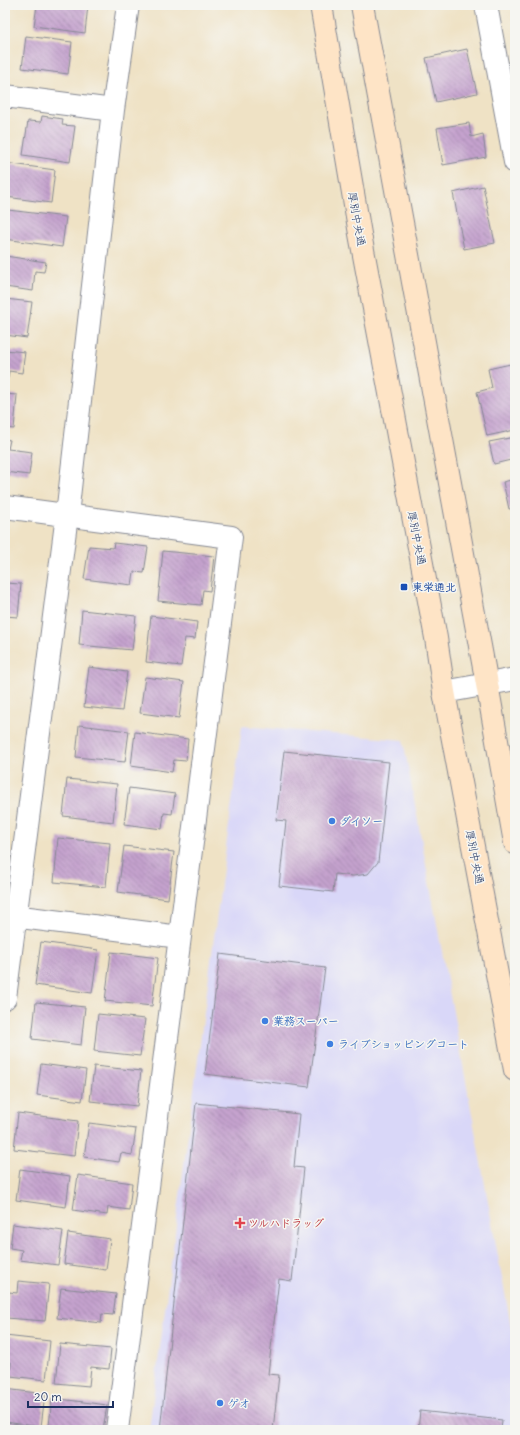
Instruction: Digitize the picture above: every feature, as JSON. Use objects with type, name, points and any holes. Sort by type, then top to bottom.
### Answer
[{"type":"main road","name":"厚別中央通","points":[[321,5],[360,234],[515,1070]]},
{"type":"main road","points":[[362,5],[515,843]]},
{"type":"street","points":[[5,998],[10,916],[67,515],[113,110],[128,5]]},
{"type":"street","points":[[486,5],[514,154]]},
{"type":"street","points":[[5,96],[113,110]]},
{"type":"street","points":[[5,507],[231,537],[117,1430]]},
{"type":"street","points":[[444,692],[515,679]]},
{"type":"street","points":[[10,916],[180,937]]},
{"type":"shaded area","name":"ライブショッピングコート","points":[[242,726],[403,740],[515,1348],[515,1430],[149,1430]]},
{"type":"building","points":[[37,5],[88,5],[85,33],[34,26]]},
{"type":"building","points":[[26,36],[72,42],[68,74],[22,68]]},
{"type":"building","points":[[467,49],[477,93],[436,102],[426,58]]},
{"type":"building","points":[[42,116],[63,119],[62,125],[75,126],[70,162],[23,155],[28,121],[41,122]]},
{"type":"building","points":[[469,123],[471,137],[483,134],[486,157],[443,165],[437,128]]},
{"type":"building","points":[[5,163],[55,170],[51,203],[6,197],[9,180],[5,180]]},
{"type":"building","points":[[483,186],[495,243],[464,249],[453,193]]},
{"type":"building","points":[[8,210],[66,217],[62,247],[5,239]]},
{"type":"building","points":[[5,256],[46,262],[44,272],[35,271],[33,291],[5,287]]},
{"type":"building","points":[[5,299],[32,302],[27,338],[5,335]]},
{"type":"building","points":[[5,350],[25,352],[22,373],[9,371],[8,378],[5,378]]},
{"type":"building","points":[[515,363],[515,430],[487,436],[477,392],[492,388],[488,369]]},
{"type":"building","points":[[5,394],[17,395],[14,429],[5,428]]},
{"type":"building","points":[[515,437],[515,459],[494,464],[489,442]]},
{"type":"building","points":[[5,439],[10,440],[8,449],[32,452],[29,475],[5,472]]},
{"type":"building","points":[[515,479],[515,508],[509,509],[503,482]]},
{"type":"building","points":[[114,543],[148,547],[144,573],[134,572],[132,585],[84,579],[89,546],[113,548]]},
{"type":"building","points":[[163,551],[214,556],[210,591],[203,590],[201,605],[158,601]]},
{"type":"building","points":[[5,583],[21,584],[18,617],[5,616]]},
{"type":"building","points":[[82,610],[136,616],[132,650],[79,645]]},
{"type":"building","points":[[151,616],[197,622],[195,639],[185,638],[181,666],[146,662]]},
{"type":"building","points":[[89,667],[127,672],[122,711],[84,707]]},
{"type":"building","points":[[145,677],[184,682],[179,718],[140,713]]},
{"type":"building","points":[[79,725],[129,731],[125,762],[76,757]]},
{"type":"building","points":[[135,732],[188,739],[186,761],[174,760],[172,772],[131,766]]},
{"type":"building","name":"ダイソー","points":[[284,751],[389,762],[378,862],[368,874],[353,876],[335,874],[333,892],[279,886],[286,821],[276,820]]},
{"type":"building","points":[[67,779],[117,784],[113,822],[63,816]]},
{"type":"building","points":[[129,788],[175,794],[172,814],[164,813],[162,829],[124,824]]},
{"type":"building","points":[[58,838],[110,843],[106,887],[54,882]]},
{"type":"building","points":[[124,846],[174,852],[168,899],[118,892]]},
{"type":"building","points":[[41,942],[98,950],[92,993],[35,985]]},
{"type":"building","points":[[111,952],[158,958],[152,1006],[105,1001]]},
{"type":"building","name":"業務スーパー","points":[[220,954],[325,968],[309,1087],[205,1074]]},
{"type":"building","points":[[36,1002],[85,1007],[81,1045],[32,1039]]},
{"type":"building","points":[[98,1014],[145,1019],[140,1056],[94,1051]]},
{"type":"building","points":[[41,1064],[86,1070],[82,1101],[37,1095]]},
{"type":"building","points":[[94,1066],[141,1071],[137,1106],[90,1101]]},
{"type":"building","name":"ツルハドラッグ","points":[[196,1103],[299,1114],[294,1167],[304,1168],[292,1281],[279,1279],[268,1374],[279,1375],[273,1430],[160,1430]]},
{"type":"building","points":[[18,1113],[78,1121],[74,1156],[14,1149]]},
{"type":"building","points":[[89,1123],[136,1129],[132,1155],[121,1153],[119,1162],[84,1157]]},
{"type":"building","points":[[20,1169],[70,1176],[66,1207],[16,1200]]},
{"type":"building","points":[[78,1175],[132,1183],[129,1210],[108,1207],[107,1215],[73,1210]]},
{"type":"building","points":[[13,1224],[63,1231],[58,1265],[20,1260],[22,1250],[10,1248]]},
{"type":"building","points":[[68,1233],[110,1239],[106,1270],[64,1264]]},
{"type":"building","points":[[18,1281],[49,1284],[45,1321],[6,1318],[9,1292],[17,1293]]},
{"type":"building","points":[[61,1288],[116,1294],[113,1315],[102,1314],[101,1323],[57,1318]]},
{"type":"building","points":[[5,1336],[50,1341],[46,1380],[10,1376],[11,1362],[5,1361]]},
{"type":"building","points":[[60,1344],[111,1349],[109,1369],[91,1367],[89,1386],[56,1383]]},
{"type":"building","points":[[5,1389],[45,1394],[41,1427],[5,1422]]},
{"type":"building","points":[[52,1398],[107,1405],[103,1430],[79,1430],[49,1426]]},
{"type":"building","points":[[420,1411],[502,1420],[501,1430],[418,1430]]},
{"type":"place","name":"東栄通北","points":[[404,587]]},
{"type":"place","name":"ダイソー","points":[[332,821]]},
{"type":"place","name":"業務スーパー","points":[[265,1021]]},
{"type":"place","name":"ライブショッピングコート","points":[[330,1044]]},
{"type":"place","name":"ツルハドラッグ","points":[[240,1223]]},
{"type":"place","name":"ゲオ","points":[[220,1403]]}]
